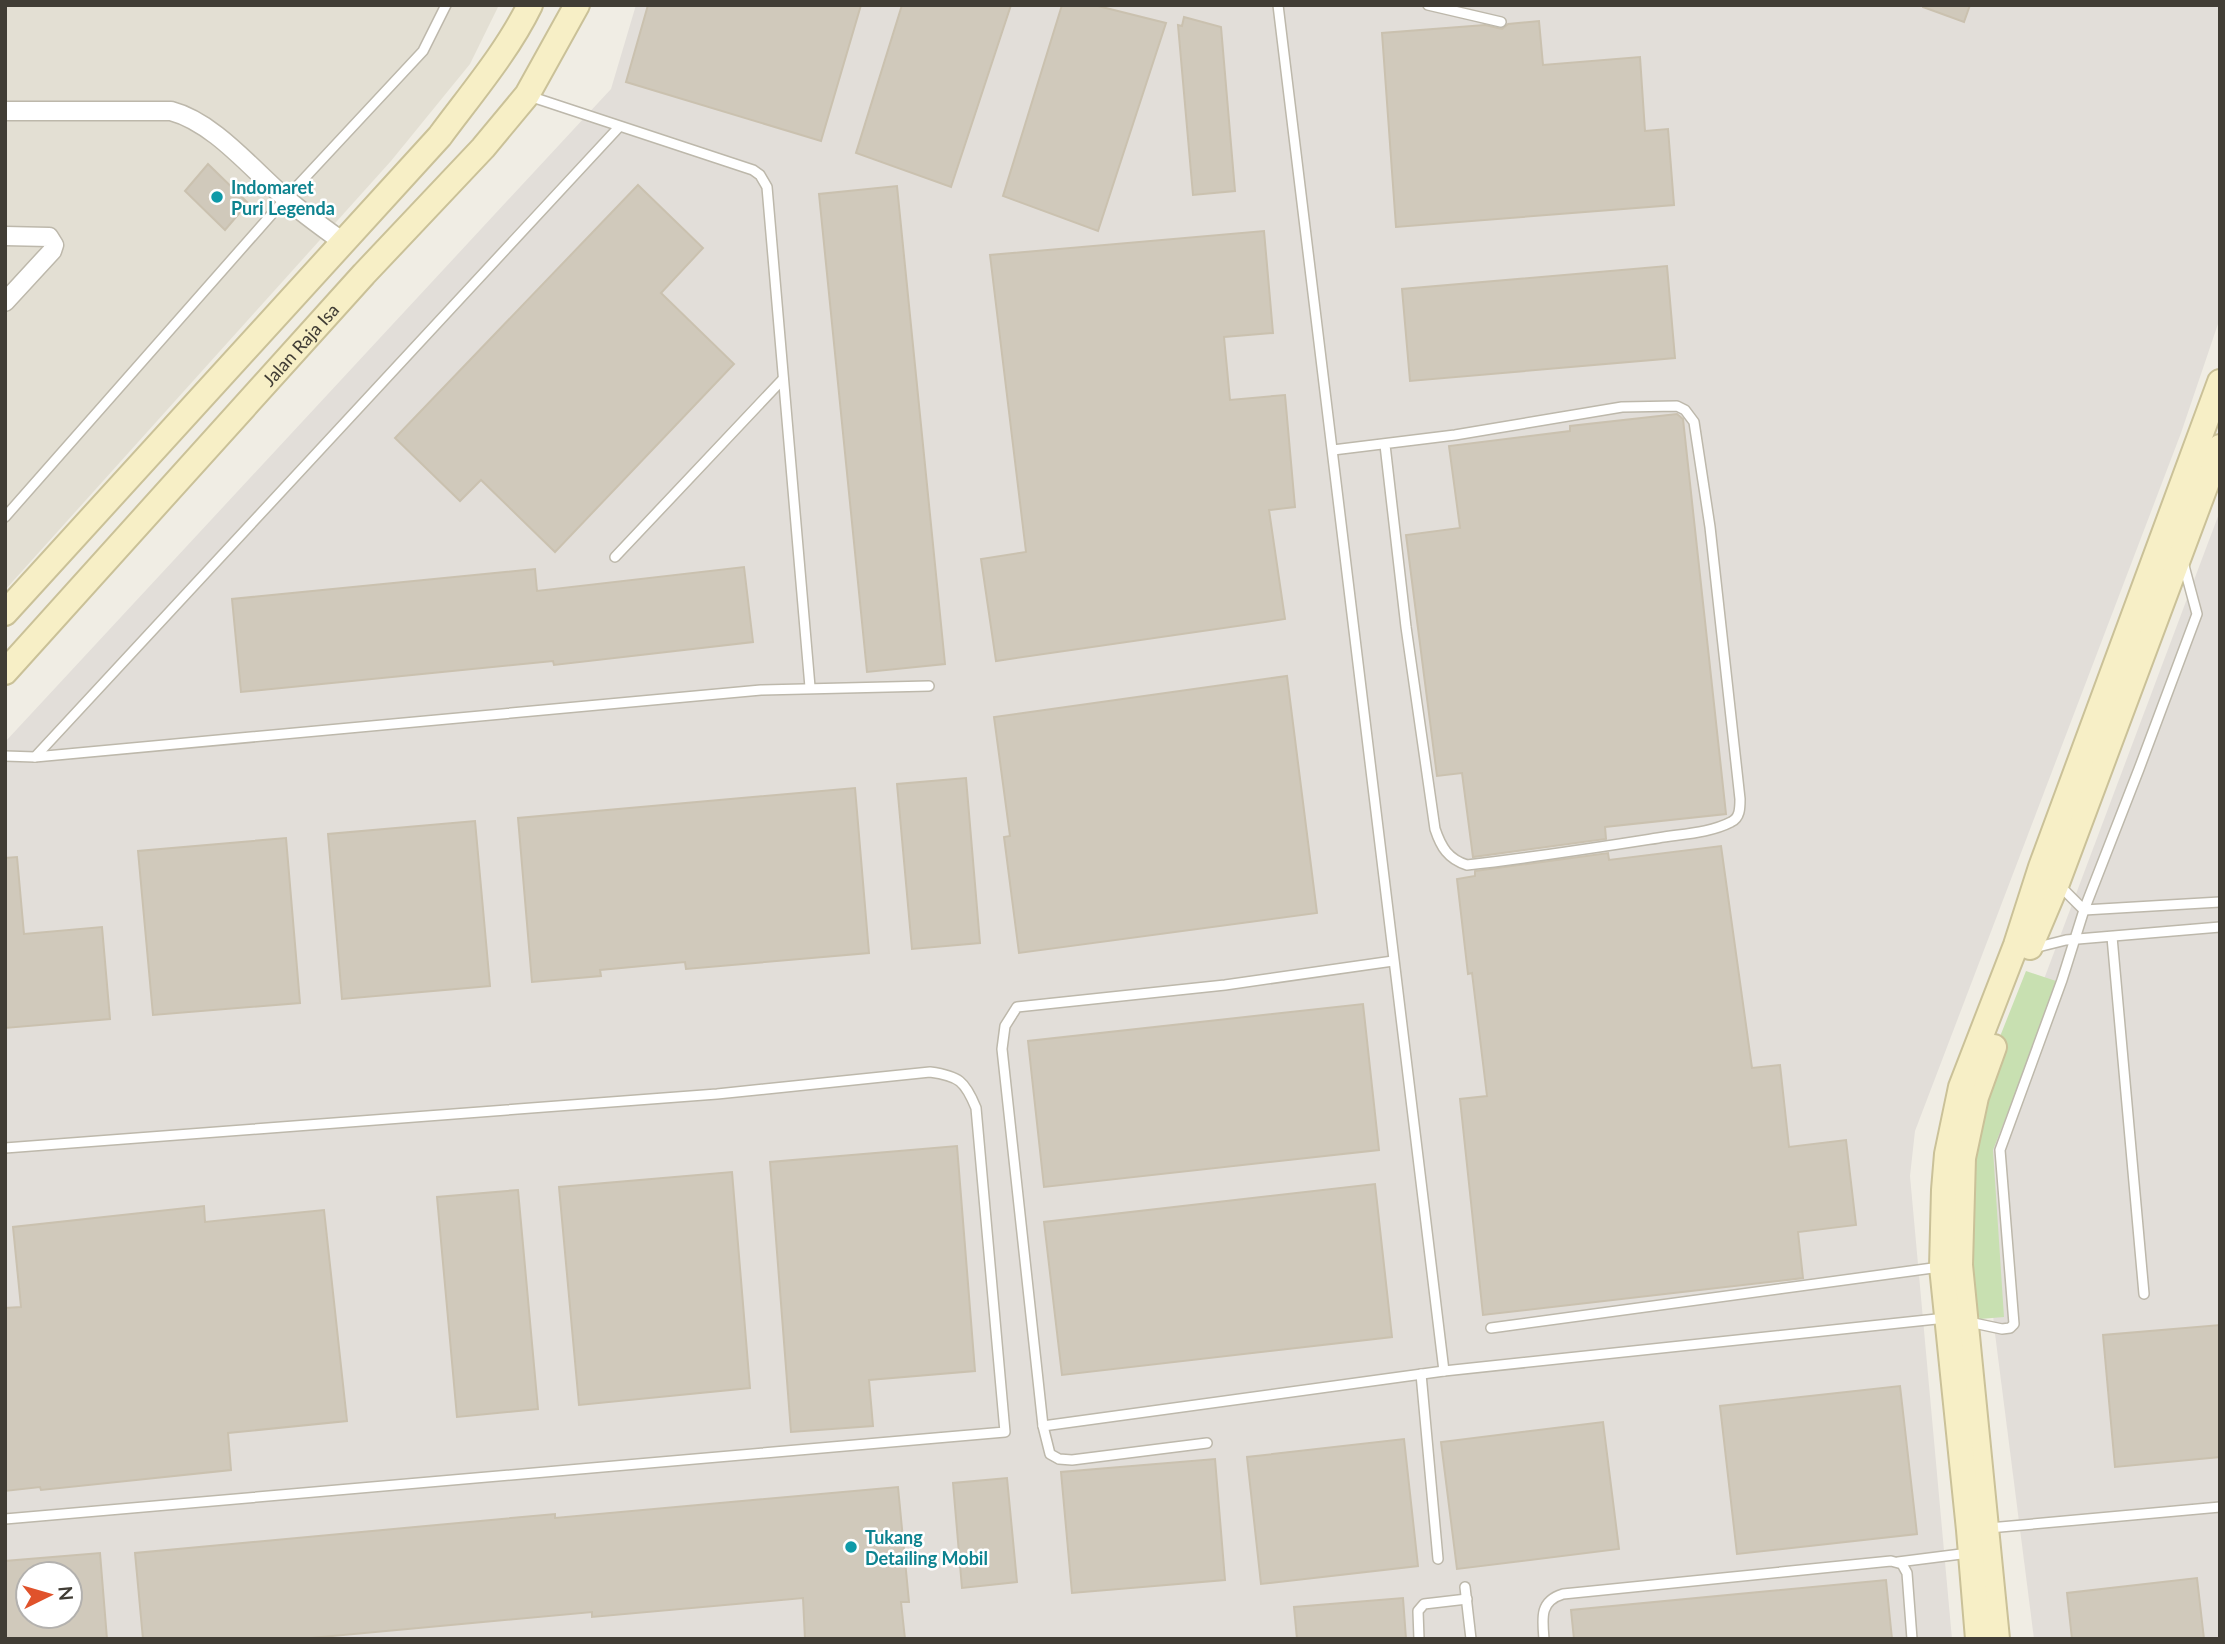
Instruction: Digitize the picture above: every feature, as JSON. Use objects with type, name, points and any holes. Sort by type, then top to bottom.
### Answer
[{"type":"main road","points":[[5,613],[440,136],[523,20],[530,5]]},
{"type":"main road","name":"Jalan Raja Isa","points":[[5,672],[365,274],[483,148],[527,95],[577,5]]},
{"type":"main road","points":[[1978,1639],[1957,1320],[1963,1158],[1976,1097],[2023,947],[2220,382]]},
{"type":"main road","points":[[2049,875],[2220,447]]},
{"type":"main road","points":[[1997,1639],[1987,1529],[1957,1320],[1942,1267],[1944,1190],[1947,1154],[1961,1087],[2023,947]]},
{"type":"street","points":[[5,111],[171,111],[182,114],[206,128],[286,198],[342,242]]},
{"type":"street","points":[[5,236],[49,237],[54,245],[52,251],[5,302]]},
{"type":"lane","points":[[5,517],[286,198],[423,51],[446,5]]},
{"type":"lane","points":[[1278,5],[1444,1371]]},
{"type":"lane","points":[[1428,5],[1501,22]]},
{"type":"lane","points":[[527,95],[753,170],[764,180],[769,199],[810,687]]},
{"type":"lane","points":[[35,757],[619,127]]},
{"type":"lane","points":[[615,557],[783,379]]},
{"type":"lane","points":[[1333,450],[1385,445],[1622,407],[1677,406],[1689,414],[1694,422],[1710,527],[1740,799],[1740,808],[1735,819],[1699,831],[1560,854],[1466,865],[1456,862],[1447,854],[1435,829],[1406,627],[1385,445]]},
{"type":"lane","points":[[1043,1426],[1444,1371],[1957,1320],[2002,1329],[2010,1328],[2014,1324],[2000,1150],[2062,980],[2084,909],[2197,614],[2179,550]]},
{"type":"lane","points":[[5,756],[35,757],[747,691],[810,687],[929,686]]},
{"type":"lane","points":[[2049,875],[2084,909],[2220,902]]},
{"type":"lane","points":[[2023,947],[2220,927]]},
{"type":"lane","points":[[2112,937],[2144,1294]]},
{"type":"lane","points":[[1207,1443],[1064,1460],[1050,1454],[1043,1426],[1002,1049],[1004,1026],[1017,1007],[1225,985],[1393,961]]},
{"type":"lane","points":[[5,1148],[717,1094],[930,1072],[948,1075],[961,1081],[976,1108],[1005,1432],[5,1519]]},
{"type":"lane","points":[[1491,1328],[1942,1267]]},
{"type":"lane","points":[[1421,1374],[1438,1559]]},
{"type":"lane","points":[[1987,1529],[2220,1507]]},
{"type":"lane","points":[[1544,1639],[1544,1608],[1548,1601],[1563,1594],[1971,1553]]},
{"type":"lane","points":[[1898,1562],[1907,1573],[1912,1639]]},
{"type":"lane","points":[[1465,1587],[1471,1639]]},
{"type":"lane","points":[[1419,1639],[1418,1611],[1424,1604],[1467,1599]]},
{"type":"shaded area","points":[[5,5],[499,5],[470,64],[391,161],[5,590]]},
{"type":"shaded area","points":[[636,5],[2220,5],[2220,318],[2181,433],[1915,1131],[1910,1176],[1952,1639],[5,1639],[5,742],[611,89]]},
{"type":"shaded area","points":[[2220,511],[2220,1639],[2034,1639],[1994,1326],[1982,1170],[1997,1104]]},
{"type":"green space","points":[[2026,971],[2059,982],[1993,1150],[2004,1317],[1980,1319],[1967,1289],[1976,1097]]},
{"type":"building","points":[[648,5],[861,5],[821,141],[626,82]]},
{"type":"building","points":[[902,5],[1011,5],[951,187],[856,153]]},
{"type":"building","points":[[1062,5],[1094,5],[1166,23],[1098,231],[1003,196]]},
{"type":"building","points":[[1923,5],[1970,5],[1964,22]]},
{"type":"building","points":[[1184,17],[1221,27],[1235,191],[1193,195],[1178,25],[1182,26]]},
{"type":"building","points":[[1539,21],[1543,65],[1640,57],[1645,131],[1668,129],[1674,205],[1396,227],[1382,33],[1485,25],[1502,29],[1508,24]]},
{"type":"building","name":"Indomaret Puri Legenda","points":[[208,164],[248,203],[225,230],[185,191]]},
{"type":"building","points":[[638,185],[703,248],[661,293],[734,364],[555,552],[481,480],[460,501],[395,438]]},
{"type":"building","points":[[897,186],[945,664],[867,672],[819,194]]},
{"type":"building","points":[[1264,231],[1273,333],[1224,337],[1230,400],[1285,395],[1295,507],[1269,510],[1285,619],[996,661],[981,559],[1026,552],[990,255]]},
{"type":"building","points":[[1667,266],[1675,358],[1410,381],[1402,289]]},
{"type":"building","points":[[1677,414],[1683,419],[1726,814],[1605,827],[1606,839],[1473,857],[1462,773],[1437,776],[1406,535],[1460,528],[1449,446],[1570,431],[1570,426]]},
{"type":"building","points":[[744,567],[753,642],[554,665],[553,661],[241,692],[232,599],[535,569],[537,591]]},
{"type":"building","points":[[1287,676],[1317,913],[1019,953],[1004,837],[1010,836],[994,717]]},
{"type":"building","points":[[966,778],[980,943],[912,949],[897,784]]},
{"type":"building","points":[[855,788],[869,953],[686,969],[685,962],[600,970],[601,976],[532,982],[518,818]]},
{"type":"building","points":[[475,821],[490,986],[342,999],[328,834]]},
{"type":"building","points":[[286,838],[300,1003],[153,1015],[138,851]]},
{"type":"building","points":[[1721,846],[1752,1068],[1780,1065],[1789,1147],[1846,1140],[1856,1225],[1798,1232],[1803,1278],[1483,1315],[1460,1099],[1487,1096],[1472,973],[1468,974],[1457,879],[1475,876],[1475,871],[1608,853],[1609,860]]},
{"type":"building","points":[[17,857],[24,934],[102,927],[110,1019],[5,1028],[5,858]]},
{"type":"building","points":[[1363,1004],[1379,1150],[1044,1187],[1028,1041]]},
{"type":"building","points":[[957,1146],[975,1371],[869,1380],[873,1426],[791,1432],[770,1162]]},
{"type":"building","points":[[732,1172],[750,1388],[579,1405],[559,1187]]},
{"type":"building","points":[[1375,1184],[1392,1337],[1062,1375],[1044,1222]]},
{"type":"building","points":[[518,1190],[538,1409],[457,1417],[437,1197]]},
{"type":"building","points":[[204,1206],[205,1222],[324,1210],[347,1421],[228,1433],[231,1470],[41,1490],[40,1487],[5,1491],[5,1308],[21,1307],[13,1227]]},
{"type":"building","points":[[2220,1325],[2220,1457],[2115,1467],[2103,1335]]},
{"type":"building","points":[[1900,1386],[1917,1534],[1737,1554],[1720,1406]]},
{"type":"building","points":[[1603,1422],[1619,1549],[1457,1569],[1441,1442]]},
{"type":"building","points":[[1404,1439],[1418,1566],[1261,1584],[1247,1457]]},
{"type":"building","points":[[1215,1459],[1225,1580],[1072,1593],[1061,1472]]},
{"type":"building","points":[[1007,1478],[1017,1582],[962,1588],[953,1483]]},
{"type":"building","points":[[898,1487],[909,1602],[901,1602],[905,1639],[805,1639],[803,1598],[592,1617],[592,1612],[300,1639],[143,1639],[135,1553],[555,1514],[555,1518]]},
{"type":"building","points":[[100,1553],[107,1639],[5,1639],[5,1561],[14,1560],[14,1630],[84,1630],[84,1560],[17,1560]]},
{"type":"building","points":[[2197,1578],[2204,1639],[2072,1639],[2067,1593]]},
{"type":"building","points":[[1886,1580],[1892,1639],[1574,1639],[1571,1610]]},
{"type":"building","points":[[1403,1598],[1406,1639],[1297,1639],[1294,1607]]},
{"type":"place","name":"Indomaret Puri Legenda","points":[[217,197]]},
{"type":"place","name":"Tukang Detailing Mobil","points":[[851,1547]]}]
